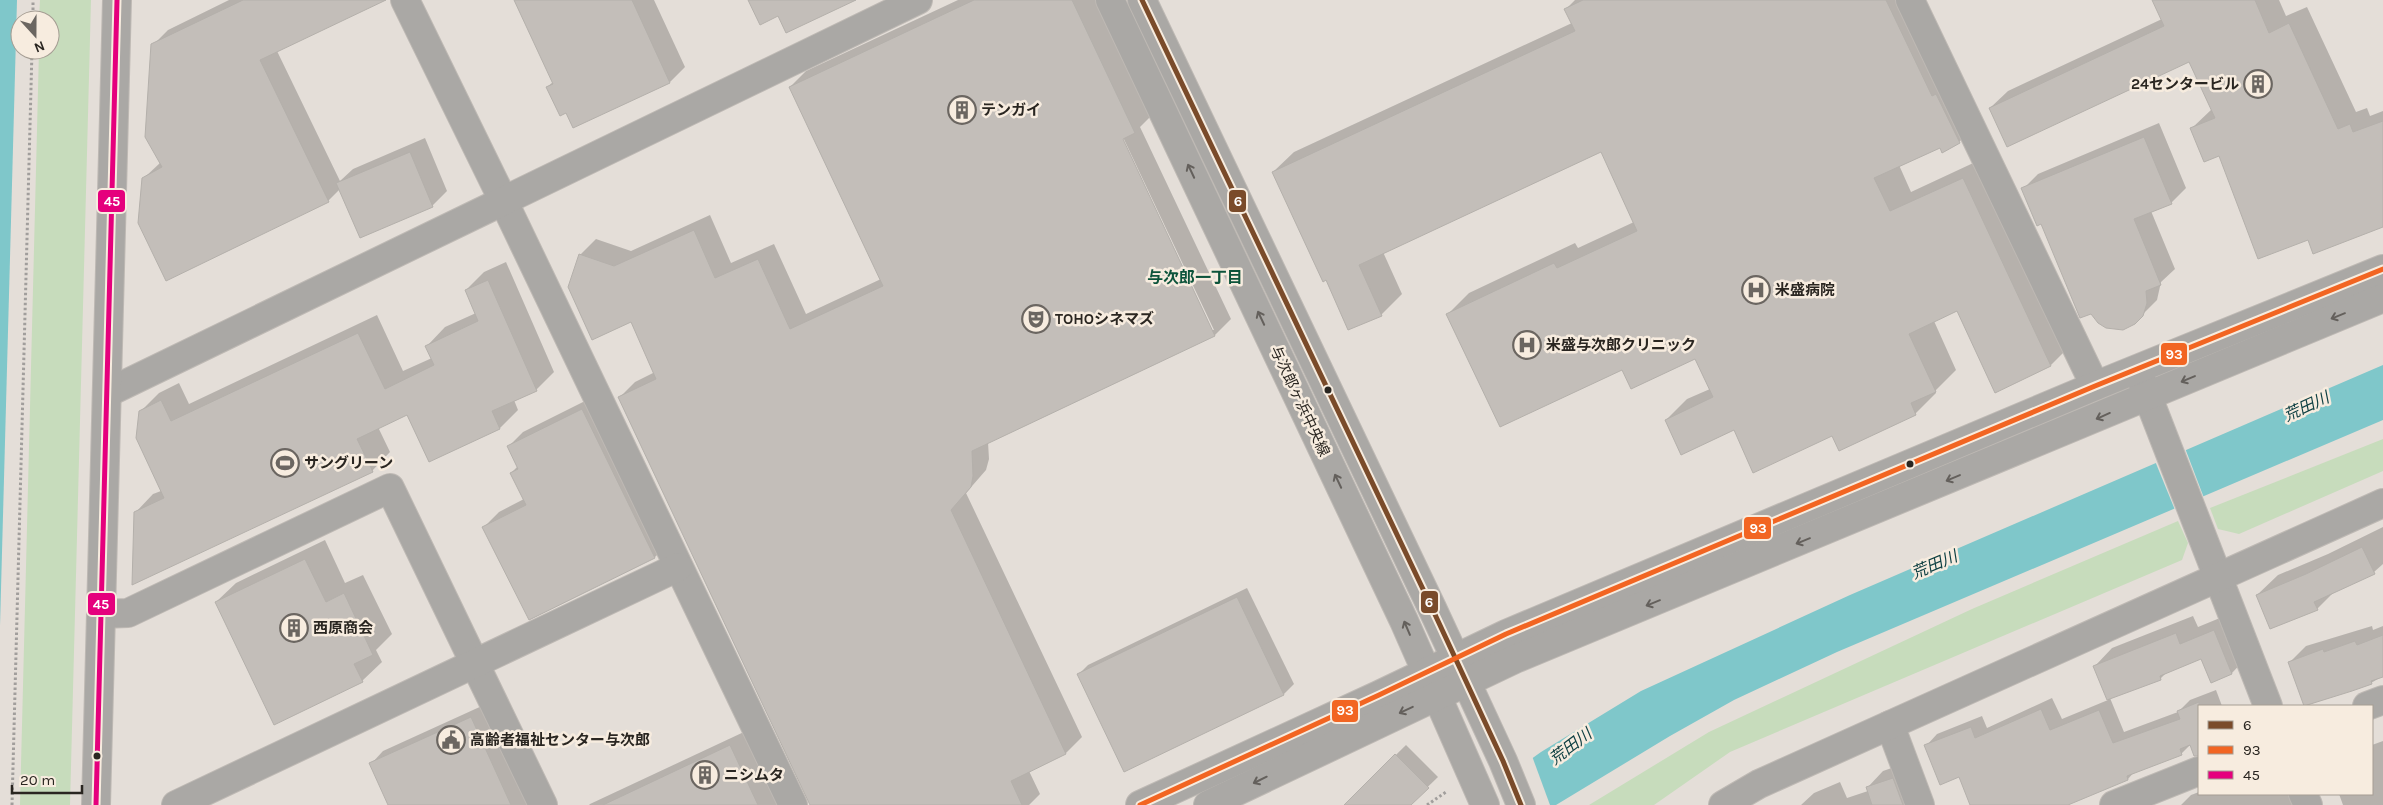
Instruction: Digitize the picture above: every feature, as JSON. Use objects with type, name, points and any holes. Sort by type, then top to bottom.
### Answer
[{"type":"street","points":[[96,805],[117,0]]},
{"type":"street","points":[[405,0],[793,805]]},
{"type":"street","points":[[107,393],[918,0]]},
{"type":"street","name":"与次郎ヶ浜中央線","points":[[1110,0],[1404,621],[1484,805]]},
{"type":"street","name":"与次郎ヶ浜中央線","points":[[1142,0],[1461,670],[1521,805]]},
{"type":"street","points":[[1910,0],[2094,386]]},
{"type":"street","points":[[1144,71],[1170,57]]},
{"type":"street","points":[[1209,209],[1236,196]]},
{"type":"street","points":[[1140,805],[1431,684],[1461,670],[1515,630],[2137,368],[2383,269]]},
{"type":"street","points":[[1461,670],[1515,659],[1844,524],[2383,298]]},
{"type":"street","points":[[2137,368],[2268,705]]},
{"type":"street","points":[[100,614],[128,613],[390,488],[542,805]]},
{"type":"street","points":[[1833,496],[1844,524]]},
{"type":"street","points":[[1723,805],[1759,784],[2217,576],[2383,503]]},
{"type":"street","points":[[176,805],[678,566]]},
{"type":"street","points":[[1208,805],[1431,684]]},
{"type":"street","points":[[2370,705],[2383,700]]},
{"type":"street","points":[[1890,725],[1920,805]]},
{"type":"street","points":[[2114,805],[2198,771]]},
{"type":"path","points":[[12,805],[32,60]]},
{"type":"path","points":[[1427,805],[1446,792]]},
{"type":"green space","points":[[40,0],[91,0],[70,805],[20,805],[39,60],[60,60],[60,10],[40,10]]},
{"type":"green space","points":[[2383,439],[2383,471],[2239,534],[2218,529],[2210,508]]},
{"type":"green space","points":[[2178,521],[2188,543],[2182,560],[1730,752],[1654,805],[1589,805],[1709,732],[1972,609]]},
{"type":"water","points":[[0,0],[17,0],[17,10],[10,10],[10,60],[15,60],[0,626]]},
{"type":"water","name":"荒田川","points":[[2383,365],[2383,420],[1837,652],[1734,700],[1670,736],[1556,805],[1467,805],[1541,752],[1641,691],[1850,595]]},
{"type":"pier","points":[[2185,448],[2204,498],[2175,510],[2155,461]]},
{"type":"pier","points":[[1532,756],[1550,805],[1465,805],[1466,803]]},
{"type":"building","points":[[243,0],[386,0],[260,60],[329,202],[166,281],[138,223],[142,178],[162,167],[145,137],[151,44]]},
{"type":"building","points":[[514,0],[632,0],[670,83],[573,128],[566,113],[560,116],[546,87],[553,84]]},
{"type":"building","points":[[748,0],[856,0],[786,33],[778,16],[760,25]]},
{"type":"building","points":[[974,0],[1072,0],[1135,133],[1123,139],[1215,336],[972,451],[973,476],[971,487],[951,510],[1066,754],[1011,781],[1022,805],[810,805],[618,397],[656,379],[631,322],[592,340],[568,287],[579,254],[614,266],[694,230],[715,278],[758,259],[790,329],[883,286],[789,87]]},
{"type":"building","points":[[1583,0],[1886,0],[1932,96],[1936,94],[1960,143],[1942,153],[1940,148],[1874,178],[1890,211],[1963,178],[2051,366],[1995,393],[1957,311],[1909,334],[1936,392],[1911,403],[1916,415],[1839,451],[1832,436],[1753,473],[1734,430],[1681,455],[1665,420],[1713,397],[1695,359],[1631,389],[1622,370],[1500,427],[1446,314],[1554,263],[1557,268],[1637,231],[1601,152],[1359,265],[1382,316],[1348,330],[1326,280],[1323,282],[1272,172],[1575,31],[1564,9]]},
{"type":"building","points":[[2152,0],[2255,0],[2269,33],[2289,23],[2338,129],[2350,124],[2353,132],[2383,121],[2383,227],[2313,254],[2308,240],[2258,259],[2219,156],[2204,162],[2190,128],[2215,118],[2189,62],[2007,147],[1989,108],[2164,26]]},
{"type":"building","points":[[2144,137],[2172,204],[2134,219],[2161,285],[2146,291],[2147,303],[2143,316],[2135,324],[2123,330],[2106,328],[2098,323],[2091,314],[2080,318],[2041,224],[2037,226],[2021,188]]},
{"type":"building","points":[[410,152],[433,207],[360,238],[336,183]]},
{"type":"building","name":"サングリーン","points":[[488,280],[537,391],[492,411],[500,429],[429,462],[407,415],[357,439],[373,472],[132,585],[134,512],[164,498],[136,438],[139,411],[161,400],[171,421],[358,333],[385,389],[434,365],[425,346],[478,321],[465,290]]},
{"type":"building","points":[[582,409],[655,558],[529,620],[482,527],[526,505],[510,473],[518,469],[507,446]]},
{"type":"building","points":[[2362,547],[2375,574],[2314,602],[2318,610],[2270,629],[2256,595]]},
{"type":"building","name":"西原商会","points":[[305,559],[326,602],[344,593],[373,655],[354,664],[363,682],[274,725],[215,602]]},
{"type":"building","points":[[1237,597],[1284,695],[1124,772],[1077,674]]},
{"type":"building","points":[[2214,630],[2232,674],[2211,683],[2201,659],[2160,676],[2161,680],[2107,700],[2093,666],[2176,633],[2180,644]]},
{"type":"building","points":[[2383,635],[2383,677],[2371,681],[2372,684],[2304,705],[2288,662],[2323,649],[2324,652],[2355,641],[2357,645]]},
{"type":"building","points":[[2199,702],[2198,756],[2194,756],[2190,745],[2180,749],[2182,755],[2127,776],[2128,780],[2068,805],[1970,805],[1959,777],[1940,785],[1924,745],[1971,727],[1975,738],[2041,709],[2050,730],[2099,710],[2113,743],[2180,719],[2177,711]]},
{"type":"building","name":"高齢者福祉センター与次郎","points":[[471,717],[511,805],[388,805],[369,763]]},
{"type":"building","name":"ニシムタ","points":[[730,745],[758,805],[603,805]]},
{"type":"building","points":[[1395,754],[1429,788],[1411,805],[1344,805]]},
{"type":"building","points":[[1893,778],[1903,805],[1872,805],[1866,787]]},
{"type":"transit line","name":"45","points":[[96,805],[117,0]]},
{"type":"transit line","name":"6","points":[[1142,0],[1432,608],[1503,761],[1521,805]]},
{"type":"transit line","name":"93","points":[[1140,805],[1379,695],[1506,634],[2095,386],[2383,269]]},
{"type":"place","name":"24センタービル","points":[[2258,84]]},
{"type":"place","name":"テンガイ","points":[[962,110]]},
{"type":"place","name":"米盛病院","points":[[1756,290]]},
{"type":"place","name":"TOHOシネマズ","points":[[1036,319]]},
{"type":"place","name":"米盛与次郎クリニック","points":[[1527,345]]},
{"type":"place","name":"サングリーン","points":[[285,463]]},
{"type":"place","name":"西原商会","points":[[294,628]]},
{"type":"place","name":"高齢者福祉センター与次郎","points":[[451,740]]},
{"type":"place","name":"ニシムタ","points":[[705,775]]},
{"type":"district","name":"与次郎一丁目","points":[[1195,277]]}]
